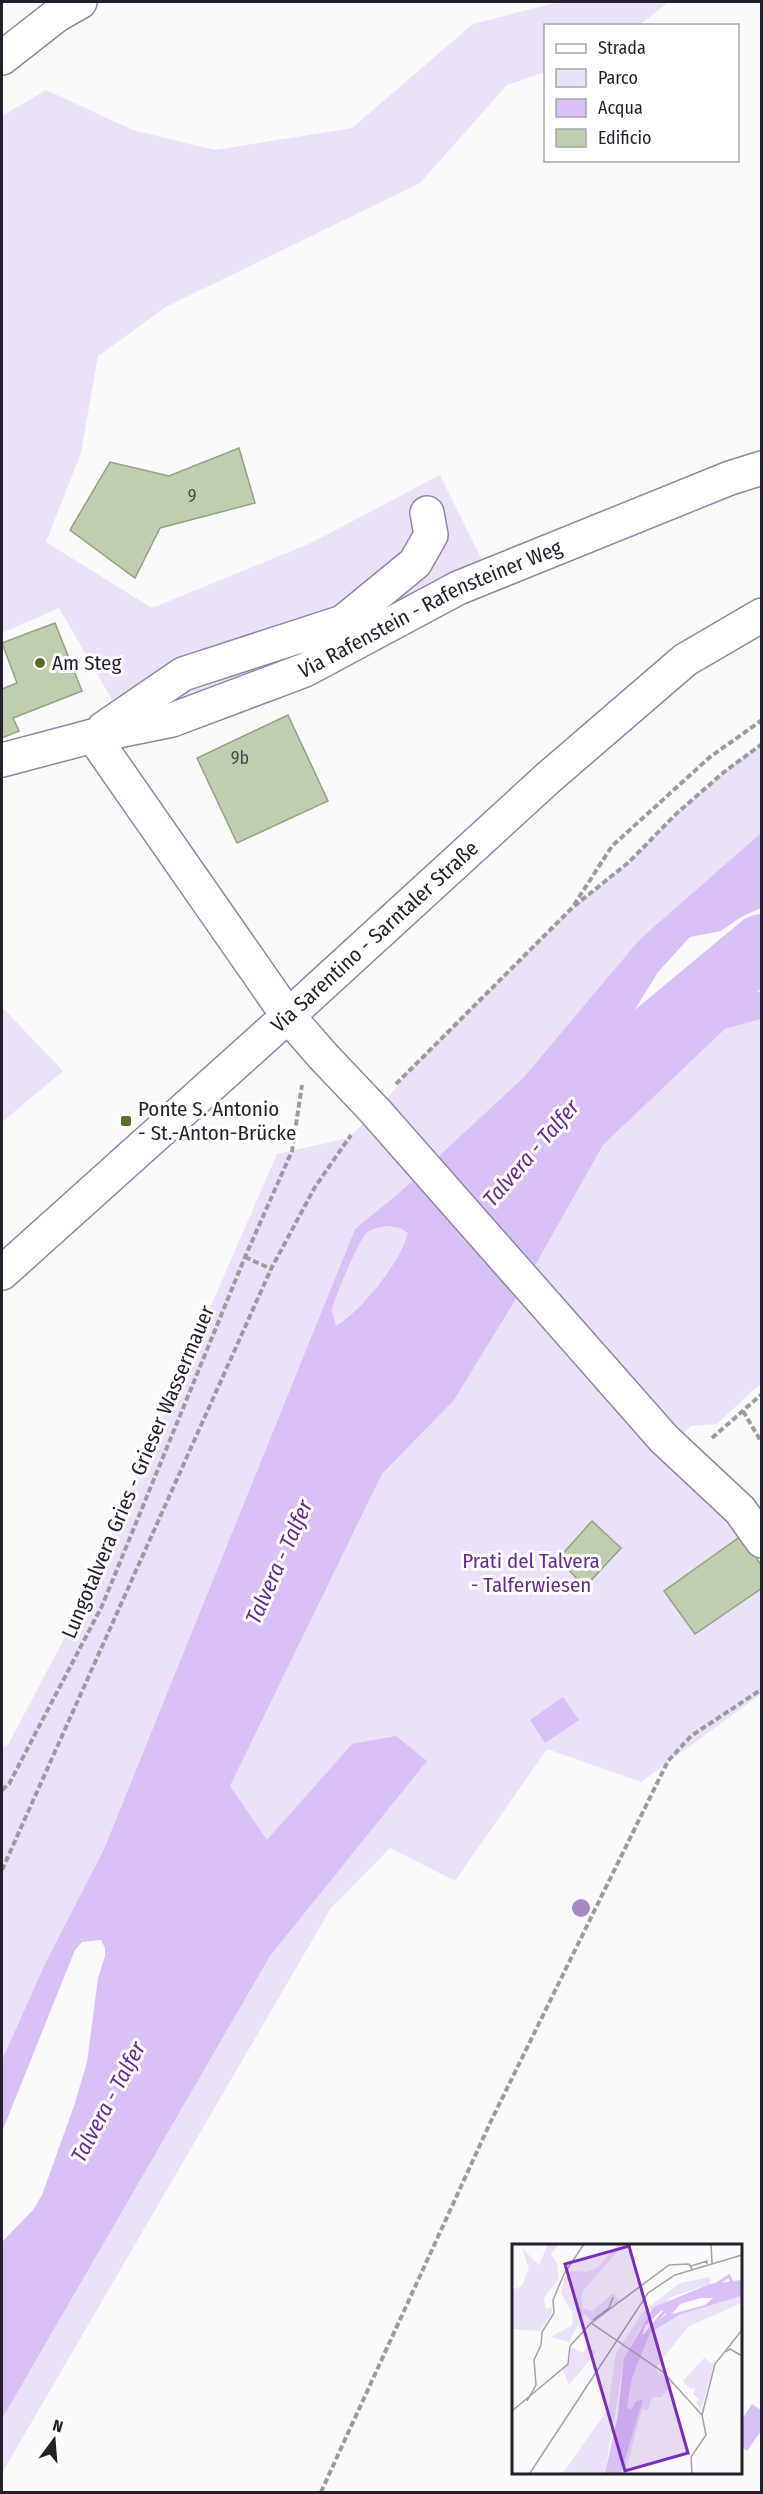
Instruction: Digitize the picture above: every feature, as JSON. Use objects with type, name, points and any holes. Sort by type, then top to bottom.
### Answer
[{"type":"street","points":[[2,58],[49,22],[80,2]]},
{"type":"street","name":"Via Rafenstein - Rafensteiner Weg","points":[[2,760],[93,736],[172,720],[305,670],[458,588],[730,478],[762,468]]},
{"type":"street","points":[[427,513],[431,535],[415,563],[343,622],[183,674],[93,736],[288,1016],[675,1449],[740,1510],[762,1541]]},
{"type":"street","name":"Via Sarentino - Sarntaler Straße","points":[[2,1273],[548,778],[685,660],[762,615]]},
{"type":"path","points":[[572,908],[612,846],[710,757],[762,720]]},
{"type":"path","points":[[394,1087],[572,908],[629,862],[676,814],[723,772],[762,744]]},
{"type":"path","points":[[2,1870],[271,1269],[315,1186],[356,1129]]},
{"type":"path","name":"Lungotalvera Gries - Grieser Wassermauer","points":[[2,1790],[9,1784],[102,1605],[245,1257],[292,1151],[295,1137]]},
{"type":"path","points":[[245,1257],[271,1269]]},
{"type":"path","points":[[675,1449],[743,1411],[762,1394]]},
{"type":"path","points":[[743,1411],[762,1443]]},
{"type":"path","points":[[321,2493],[491,2121],[668,1761],[691,1736],[762,1689]]},
{"type":"green space","points":[[559,2],[669,2],[640,24],[544,24],[544,72],[507,85],[420,183],[166,307],[98,356],[81,453],[46,542],[152,608],[311,543],[440,475],[493,582],[198,729],[137,743],[59,608],[2,633],[2,116],[46,90],[133,130],[215,150],[352,128],[473,24]]},
{"type":"green space","points":[[761,744],[761,833],[640,939],[524,1077],[400,1192],[355,1229],[104,1849],[44,1966],[2,2060],[2,1749],[9,1743],[74,1620],[277,1154],[348,1138],[376,1112],[416,1063],[572,908],[629,862],[676,814],[724,772]]},
{"type":"green space","points":[[2,1007],[63,1071],[2,1122]]},
{"type":"green space","name":"Prati del Talvera - Talferwiesen","points":[[761,1019],[761,1383],[717,1424],[691,1426],[662,1453],[736,1531],[761,1565],[761,1694],[641,1782],[547,1749],[455,1881],[390,1848],[331,1908],[2,2473],[2,2419],[270,1956],[426,1762],[352,1744],[267,1841],[230,1786],[382,1474],[454,1400],[519,1294],[603,1145],[725,1029]]},
{"type":"green space","points":[[386,1226],[400,1228],[409,1233],[404,1247],[379,1285],[336,1326],[332,1313],[333,1307],[357,1250],[367,1233]]},
{"type":"water","points":[[761,833],[761,908],[741,917],[721,931],[690,937],[658,972],[631,1016],[618,1047],[620,1051],[628,1053],[693,1018],[761,991],[761,1019],[725,1029],[603,1145],[519,1294],[454,1400],[382,1474],[230,1786],[267,1840],[352,1744],[396,1736],[427,1761],[270,1956],[2,2419],[2,2242],[33,2210],[42,2195],[74,2106],[87,2062],[98,1978],[105,1956],[105,1948],[101,1940],[82,1942],[75,1950],[2,2132],[2,2060],[44,1966],[104,1849],[355,1229],[400,1192],[524,1077],[640,939]],"holes":[[[386,1226],[400,1228],[408,1233],[388,1272],[368,1297],[336,1326],[332,1312],[333,1306],[365,1235],[372,1230]]]},
{"type":"water","points":[[563,1697],[579,1720],[545,1743],[530,1720]]},
{"type":"water","points":[[752,2404],[761,2410],[761,2431],[747,2451],[742,2447],[742,2419]]},
{"type":"building","points":[[239,448],[255,503],[160,528],[135,578],[70,530],[110,462],[169,476]]},
{"type":"building","name":"Am Steg","points":[[55,623],[82,691],[13,718],[19,731],[2,738],[2,689],[17,683],[2,643]]},
{"type":"building","points":[[288,715],[328,801],[237,843],[197,758]]},
{"type":"building","points":[[592,1521],[621,1548],[585,1587],[558,1559]]},
{"type":"building","points":[[741,1536],[762,1566],[762,1588],[695,1634],[664,1591]]},
{"type":"waterway","name":"Talvera - Talfer","points":[[581,1096],[762,946]]},
{"type":"place","name":"Am Steg","points":[[40,663]]},
{"type":"place","name":"Ponte S. Antonio - St.-Anton-Brücke","points":[[126,1121]]}]
